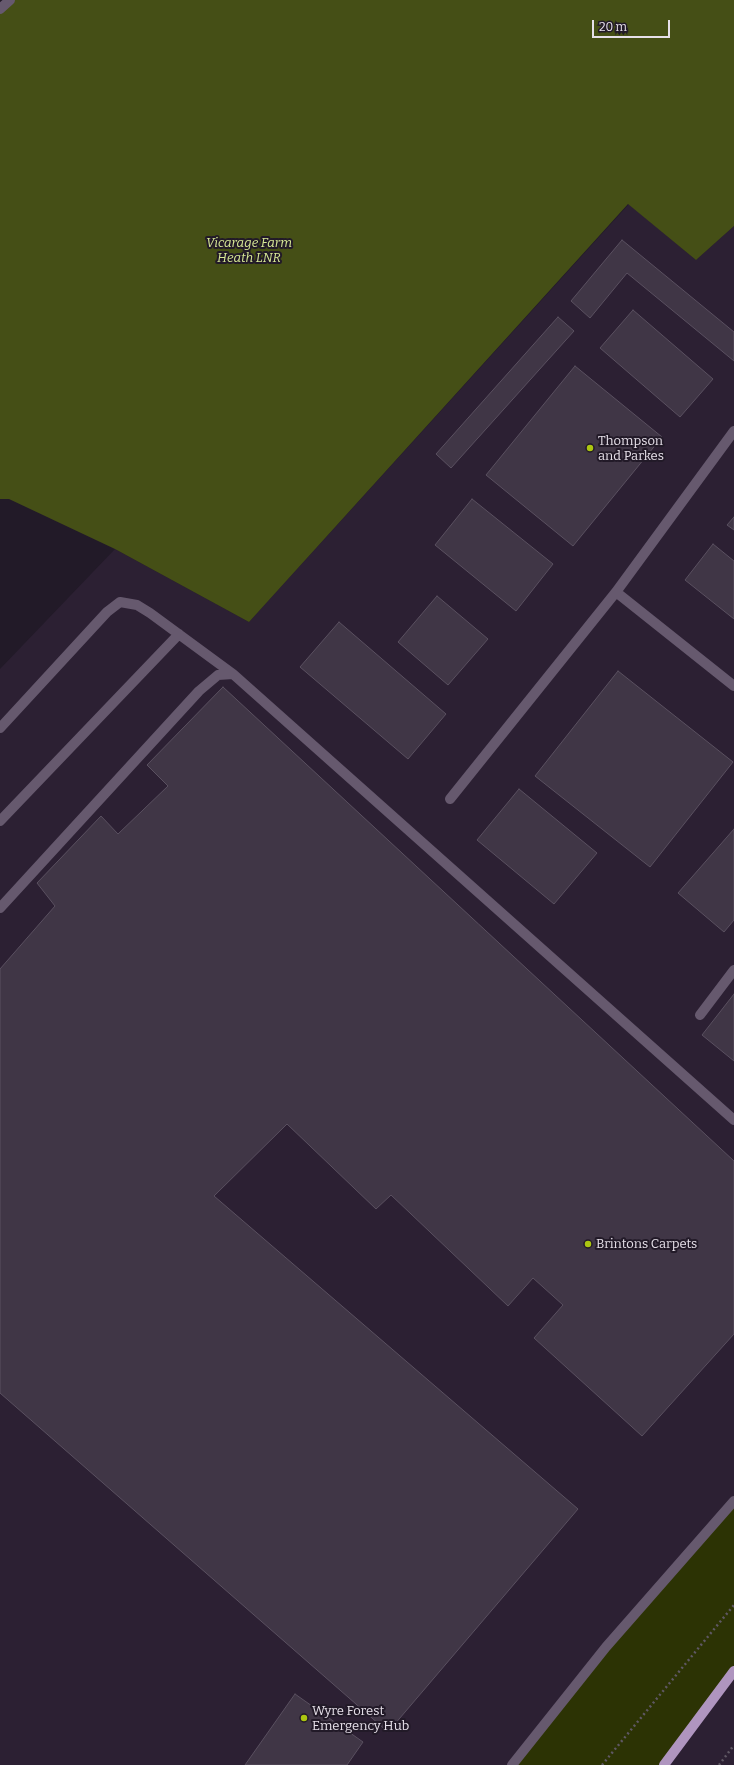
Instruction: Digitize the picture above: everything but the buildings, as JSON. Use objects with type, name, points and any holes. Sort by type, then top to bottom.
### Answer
[{"type":"main road","points":[[664,1765],[734,1671]]},
{"type":"street","points":[[0,9],[10,0]]},
{"type":"street","points":[[450,799],[616,592],[734,431]]},
{"type":"street","points":[[616,592],[734,686]]},
{"type":"street","points":[[0,728],[107,612],[120,602],[137,605],[233,674],[734,1120]]},
{"type":"street","points":[[0,821],[179,634]]},
{"type":"street","points":[[0,908],[199,691],[218,675],[233,674]]},
{"type":"street","points":[[700,1016],[734,970]]},
{"type":"street","points":[[512,1765],[606,1647],[734,1501]]},
{"type":"path","points":[[602,1765],[734,1605]]},
{"type":"path","points":[[719,1765],[734,1745]]},
{"type":"shaded area","points":[[629,204],[696,260],[734,226],[734,1501],[512,1765],[0,1765],[0,669],[115,549],[249,622]]},
{"type":"shaded area","points":[[734,1671],[734,1765],[664,1765]]},
{"type":"green space","name":"Vicarage Farm Heath LNR","points":[[10,0],[734,0],[734,226],[696,260],[628,204],[249,622],[115,549],[9,499],[0,499],[0,9]]},
{"type":"green space","points":[[734,1501],[734,1671],[664,1765],[512,1765]]},
{"type":"place","name":"Thompson and Parkes","points":[[590,448]]},
{"type":"place","name":"Brintons Carpets","points":[[588,1244]]},
{"type":"place","name":"Wyre Forest Emergency Hub","points":[[304,1718]]}]
